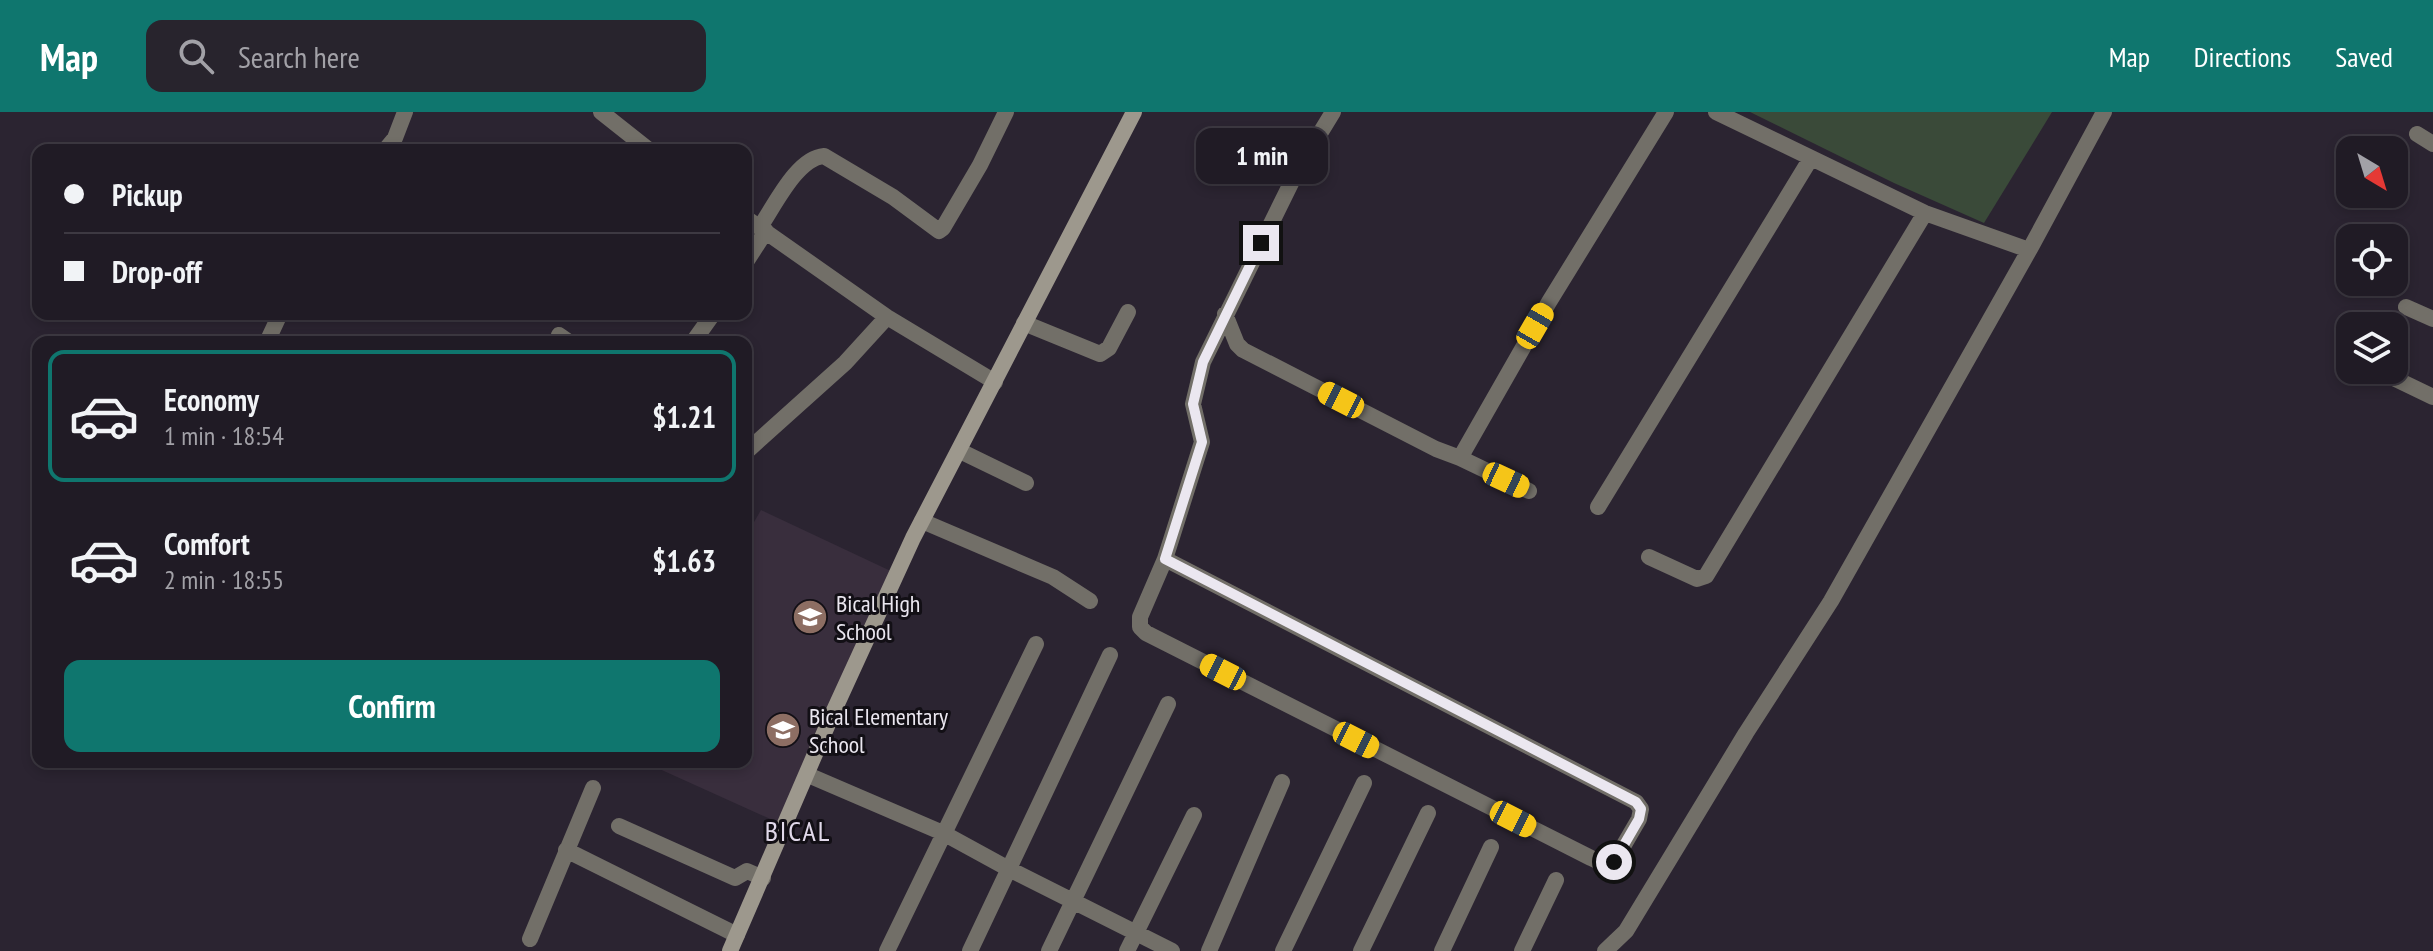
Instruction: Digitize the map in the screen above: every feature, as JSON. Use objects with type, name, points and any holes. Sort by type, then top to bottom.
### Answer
[{"type":"street","points":[[390,144],[405,112]]},
{"type":"street","points":[[601,112],[641,144]]},
{"type":"street","points":[[995,382],[887,317],[757,225],[801,166],[815,157],[824,156],[893,197],[939,231],[980,165],[1006,112]]},
{"type":"street","points":[[566,850],[733,943],[922,521],[1134,112]]},
{"type":"street","points":[[1165,559],[1636,802],[1641,809],[1639,819],[1614,862],[1606,865],[1591,858],[1146,633],[1140,627],[1140,617],[1165,559],[1202,442],[1193,404],[1203,362],[1297,171],[1333,112]]},
{"type":"street","points":[[1460,458],[1549,302],[1666,112]]},
{"type":"street","points":[[1716,112],[1925,213],[2029,250]]},
{"type":"street","points":[[1605,951],[1626,931],[1746,733],[1831,601],[2104,112]]},
{"type":"street","points":[[2417,134],[2433,144]]},
{"type":"street","points":[[1598,507],[1811,158]]},
{"type":"street","points":[[1649,557],[1697,579],[1706,576],[1925,213]]},
{"type":"street","points":[[2406,307],[2433,319]]},
{"type":"street","points":[[1024,323],[1100,354],[1109,348],[1128,312]]},
{"type":"street","points":[[1225,314],[1237,344],[1243,350],[1436,449],[1529,491]]},
{"type":"street","points":[[752,447],[845,363],[887,317]]},
{"type":"street","points":[[2406,384],[2433,397]]},
{"type":"street","points":[[960,451],[1026,483]]},
{"type":"street","points":[[922,521],[1053,577],[1090,601]]},
{"type":"street","points":[[887,951],[1036,644]]},
{"type":"street","points":[[970,951],[1110,655]]},
{"type":"street","points":[[1049,951],[1168,704]]},
{"type":"street","points":[[808,775],[943,833],[1172,951]]},
{"type":"street","points":[[1209,951],[1282,782]]},
{"type":"street","points":[[1283,951],[1364,783]]},
{"type":"street","points":[[530,939],[593,788]]},
{"type":"street","points":[[1361,951],[1428,813]]},
{"type":"street","points":[[1127,951],[1194,815]]},
{"type":"street","points":[[619,826],[735,878],[747,871],[763,878]]},
{"type":"street","points":[[1442,951],[1491,847]]},
{"type":"street","points":[[1522,951],[1556,880]]},
{"type":"shaded area","name":"Bical High School","points":[[761,510],[895,573],[777,822],[657,768],[752,768],[752,526]]},
{"type":"green space","points":[[1750,112],[2052,112],[1984,223],[1894,183]]},
{"type":"place","name":"Bical High School","points":[[810,617]]},
{"type":"place","name":"Bical Elementary School","points":[[783,730]]},
{"type":"district","name":"BICAL","points":[[798,830]]},
{"type":"route","points":[[1261,243],[1203,362],[1193,404],[1202,442],[1165,559],[1636,802],[1641,809],[1639,819],[1614,862]]}]
